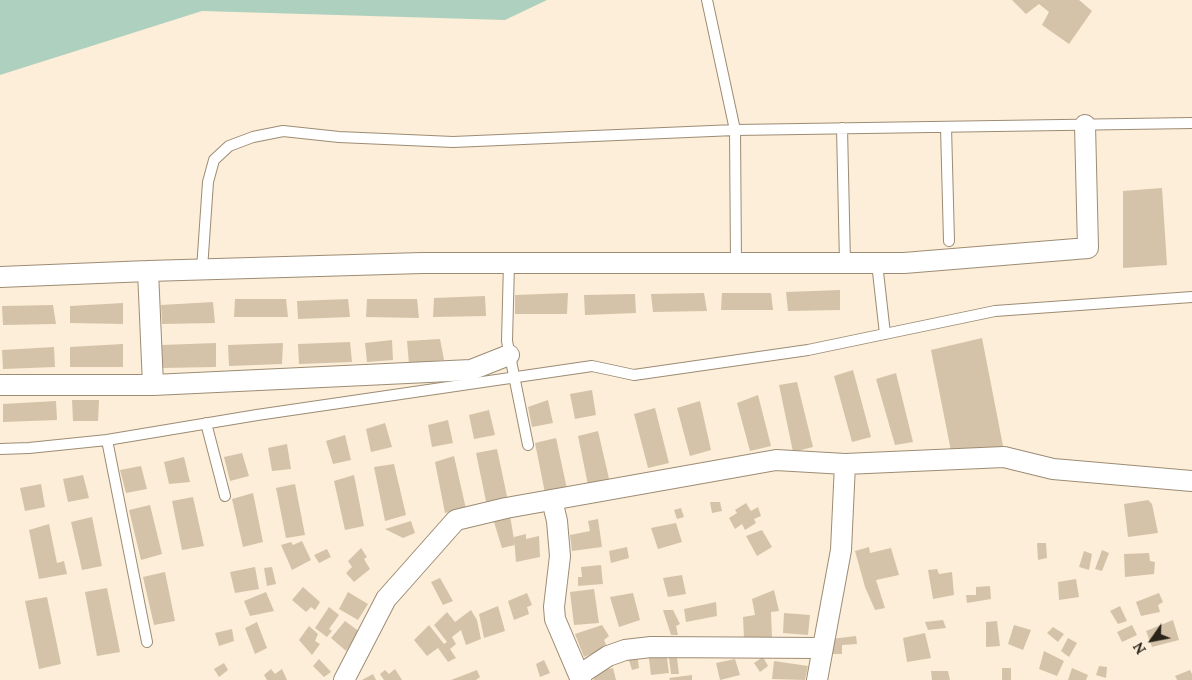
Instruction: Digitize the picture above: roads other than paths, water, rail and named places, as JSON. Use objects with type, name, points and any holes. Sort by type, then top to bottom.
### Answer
[{"type":"street","points":[[0,277],[148,270],[422,263],[904,263],[1088,248],[1085,125]]},
{"type":"street","points":[[148,270],[153,385]]},
{"type":"street","points":[[0,385],[153,385],[471,370],[510,355]]},
{"type":"street","points":[[344,680],[386,599],[456,520],[506,508],[776,460],[845,464],[1004,457],[1053,469],[1192,481]]},
{"type":"street","points":[[818,680],[822,648],[841,550],[845,464]]},
{"type":"street","points":[[552,500],[557,521],[560,556],[554,607],[555,619],[580,677],[608,656],[625,650],[642,648],[822,648]]},
{"type":"lane","points":[[707,0],[735,130],[736,263]]},
{"type":"lane","points":[[202,269],[208,182],[214,160],[229,146],[253,137],[283,131],[339,137],[454,142],[735,130],[1192,123]]},
{"type":"lane","points":[[946,127],[949,241]]},
{"type":"lane","points":[[842,128],[845,263]]},
{"type":"lane","points":[[509,263],[507,341],[528,445]]},
{"type":"lane","points":[[877,263],[885,334]]},
{"type":"lane","points":[[0,450],[107,440],[206,423],[592,366],[634,375],[808,350],[995,311],[1192,297]]},
{"type":"lane","points":[[206,423],[225,496]]},
{"type":"lane","points":[[107,440],[147,642]]}]
